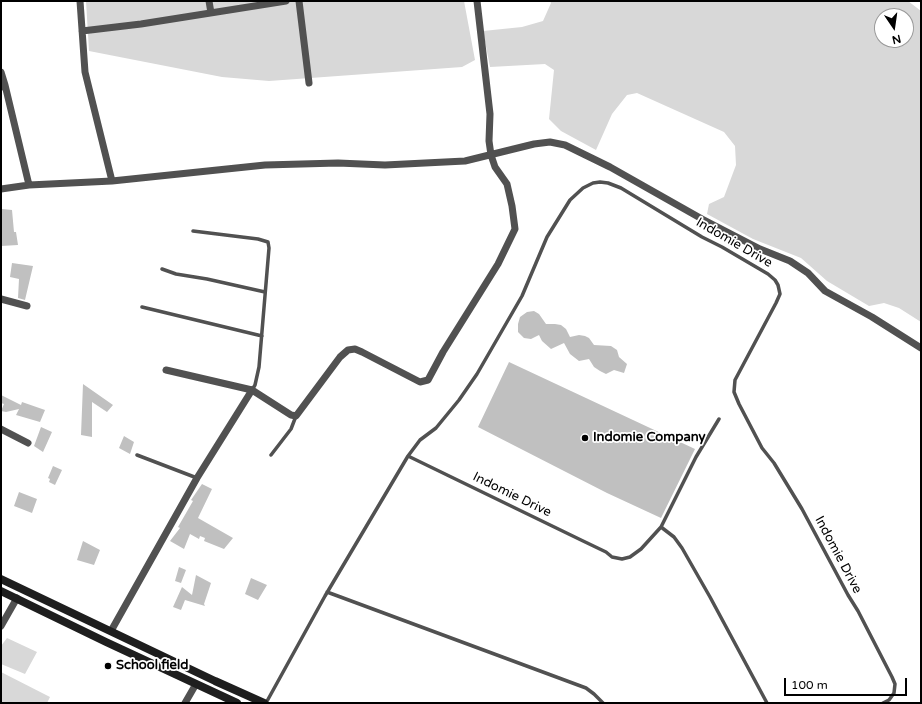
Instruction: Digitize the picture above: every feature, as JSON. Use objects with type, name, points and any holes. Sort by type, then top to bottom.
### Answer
[{"type":"main road","points":[[1,579],[214,681],[265,703]]},
{"type":"main road","points":[[1,591],[237,703]]},
{"type":"street","points":[[80,1],[85,72],[112,181]]},
{"type":"street","points":[[209,1],[211,13]]},
{"type":"street","points":[[82,31],[141,24],[286,1]]},
{"type":"street","points":[[298,1],[309,83]]},
{"type":"street","points":[[166,370],[252,390],[291,415],[296,416],[340,357],[348,350],[355,349],[362,352],[420,382],[428,380],[443,352],[498,264],[515,229],[507,184],[495,167],[491,155],[489,141],[490,114],[477,1]]},
{"type":"street","points":[[1,72],[3,86],[29,185]]},
{"type":"street","points":[[1,189],[29,185],[112,181],[265,165],[338,163],[400,165],[465,161],[534,144],[550,142],[566,145],[760,249],[790,260],[808,273],[825,291],[872,317],[921,348]]},
{"type":"street","points":[[1,299],[27,306]]},
{"type":"street","points":[[111,631],[197,478],[252,390]]},
{"type":"street","points":[[1,429],[28,443]]},
{"type":"street","points":[[1,626],[17,598]]},
{"type":"street","points":[[185,703],[196,684]]},
{"type":"lane","name":"Indomie Drive","points":[[265,703],[327,592],[408,456],[420,440],[436,428],[459,400],[477,374],[522,296],[547,237],[570,200],[583,188],[593,183],[608,183],[621,188],[702,237],[768,274],[778,285],[780,294],[735,380],[734,392],[738,404],[762,448],[774,463],[802,509],[892,677],[895,684],[894,693],[889,700],[884,703]]},
{"type":"lane","points":[[193,231],[258,239],[268,242],[270,248],[259,370],[252,390]]},
{"type":"lane","points":[[162,269],[176,274],[207,279],[265,292]]},
{"type":"lane","points":[[142,308],[262,336]]},
{"type":"lane","points":[[271,455],[291,429],[296,416]]},
{"type":"lane","name":"Indomie Drive","points":[[408,456],[593,546],[612,557],[622,559],[630,557],[641,550],[661,527],[696,457],[719,419]]},
{"type":"lane","points":[[137,455],[197,478]]},
{"type":"lane","points":[[661,527],[674,537],[682,548],[767,703]]},
{"type":"lane","points":[[327,592],[586,688],[603,703]]},
{"type":"shaded area","points":[[86,1],[464,1],[475,60],[462,67],[269,81],[222,77],[89,51]]},
{"type":"shaded area","points":[[550,1],[908,1],[921,11],[921,322],[899,308],[884,303],[869,306],[827,281],[801,258],[753,239],[707,214],[709,204],[724,197],[736,165],[735,146],[724,132],[637,93],[627,95],[612,114],[596,150],[561,131],[549,119],[554,70],[545,64],[490,67],[483,31],[522,27],[543,21],[551,3]]},
{"type":"shaded area","points":[[7,638],[37,652],[25,674],[1,664],[1,646]]},
{"type":"shaded area","points":[[1,672],[50,697],[47,703],[1,703]]},
{"type":"building","points":[[2,209],[12,210],[14,232],[16,232],[18,245],[1,246]]},
{"type":"building","points":[[12,263],[33,266],[25,300],[18,298],[19,279],[10,277]]},
{"type":"building","points":[[534,311],[539,314],[546,324],[561,325],[566,329],[570,337],[579,335],[585,336],[589,338],[594,345],[611,346],[617,350],[619,357],[627,364],[624,373],[614,370],[606,374],[594,367],[589,359],[579,361],[570,354],[564,343],[551,349],[542,341],[539,335],[531,339],[524,338],[518,332],[520,317],[527,312]]},
{"type":"building","name":"Indomie Company","points":[[509,362],[695,449],[661,518],[607,493],[478,427]]},
{"type":"building","points":[[83,384],[113,405],[107,412],[92,402],[92,437],[81,435]]},
{"type":"building","points":[[1,395],[21,405],[22,402],[45,410],[40,422],[16,415],[19,409],[6,412],[1,411],[4,404],[1,403]]},
{"type":"building","points":[[41,427],[52,432],[43,452],[34,446]]},
{"type":"building","points":[[124,436],[134,442],[130,454],[119,448]]},
{"type":"building","points":[[53,466],[62,470],[55,485],[49,482],[50,479],[48,478]]},
{"type":"building","points":[[202,484],[212,489],[198,518],[233,538],[224,549],[204,541],[205,538],[200,536],[199,539],[190,534],[184,549],[170,541],[180,528],[178,527],[193,501],[191,500]]},
{"type":"building","points":[[19,492],[37,499],[32,513],[14,506]]},
{"type":"building","points":[[83,541],[100,550],[94,565],[77,560]]},
{"type":"building","points":[[179,567],[186,570],[181,583],[175,581]]},
{"type":"building","points":[[196,575],[211,583],[204,604],[205,606],[185,600],[181,610],[173,607],[182,587],[192,595]]},
{"type":"building","points":[[251,578],[267,585],[258,600],[245,594]]},
{"type":"place","name":"Indomie Company","points":[[585,438]]},
{"type":"place","name":"School field","points":[[108,666]]}]
